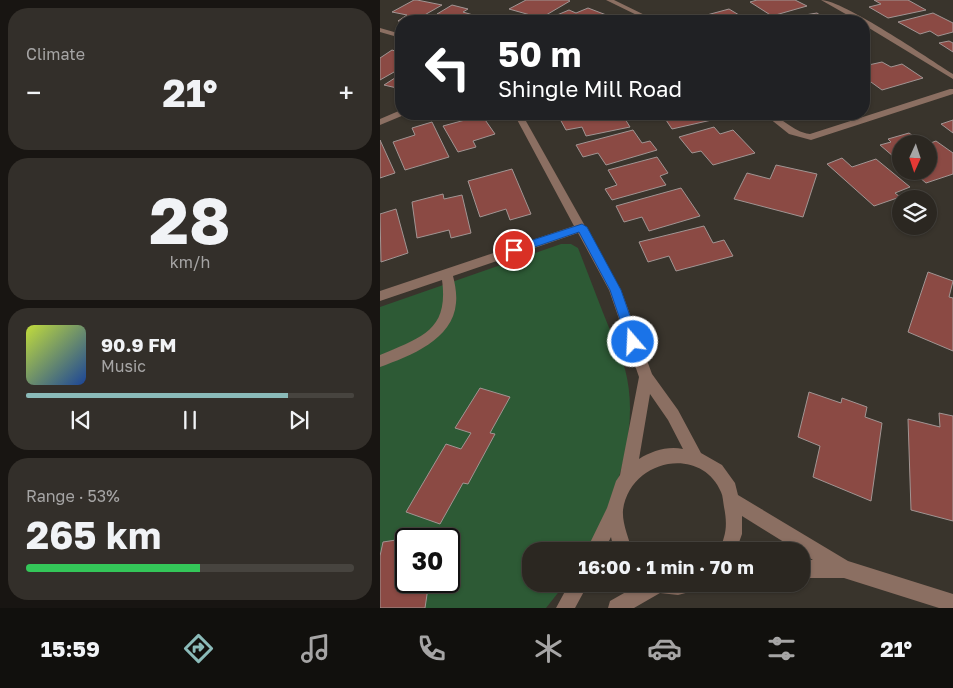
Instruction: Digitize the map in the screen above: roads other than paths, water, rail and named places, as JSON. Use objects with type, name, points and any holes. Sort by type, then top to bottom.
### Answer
[{"type":"street","points":[[609,0],[639,15]]},
{"type":"street","points":[[824,0],[851,15]]},
{"type":"street","points":[[870,26],[953,76]]},
{"type":"street","points":[[380,30],[395,34]]},
{"type":"street","points":[[870,119],[953,91]]},
{"type":"street","points":[[380,122],[395,116]]},
{"type":"street","points":[[521,120],[615,290],[646,377],[673,415],[695,457]]},
{"type":"street","points":[[775,120],[789,133],[799,137],[821,136],[868,120]]},
{"type":"street","points":[[380,296],[582,227]]},
{"type":"street","points":[[380,360],[432,336],[444,321],[450,305],[447,272]]},
{"type":"street","points":[[599,542],[628,477],[638,433],[646,377]]},
{"type":"street","points":[[628,477],[648,461],[671,454],[695,457],[717,472],[726,482],[734,501],[734,539],[732,542]]},
{"type":"street","points":[[734,501],[760,520],[844,569],[953,603]]},
{"type":"street","points":[[615,510],[621,542]]},
{"type":"street","points":[[810,569],[844,569]]},
{"type":"street","points":[[565,608],[574,592]]},
{"type":"street","points":[[617,608],[644,592]]}]
